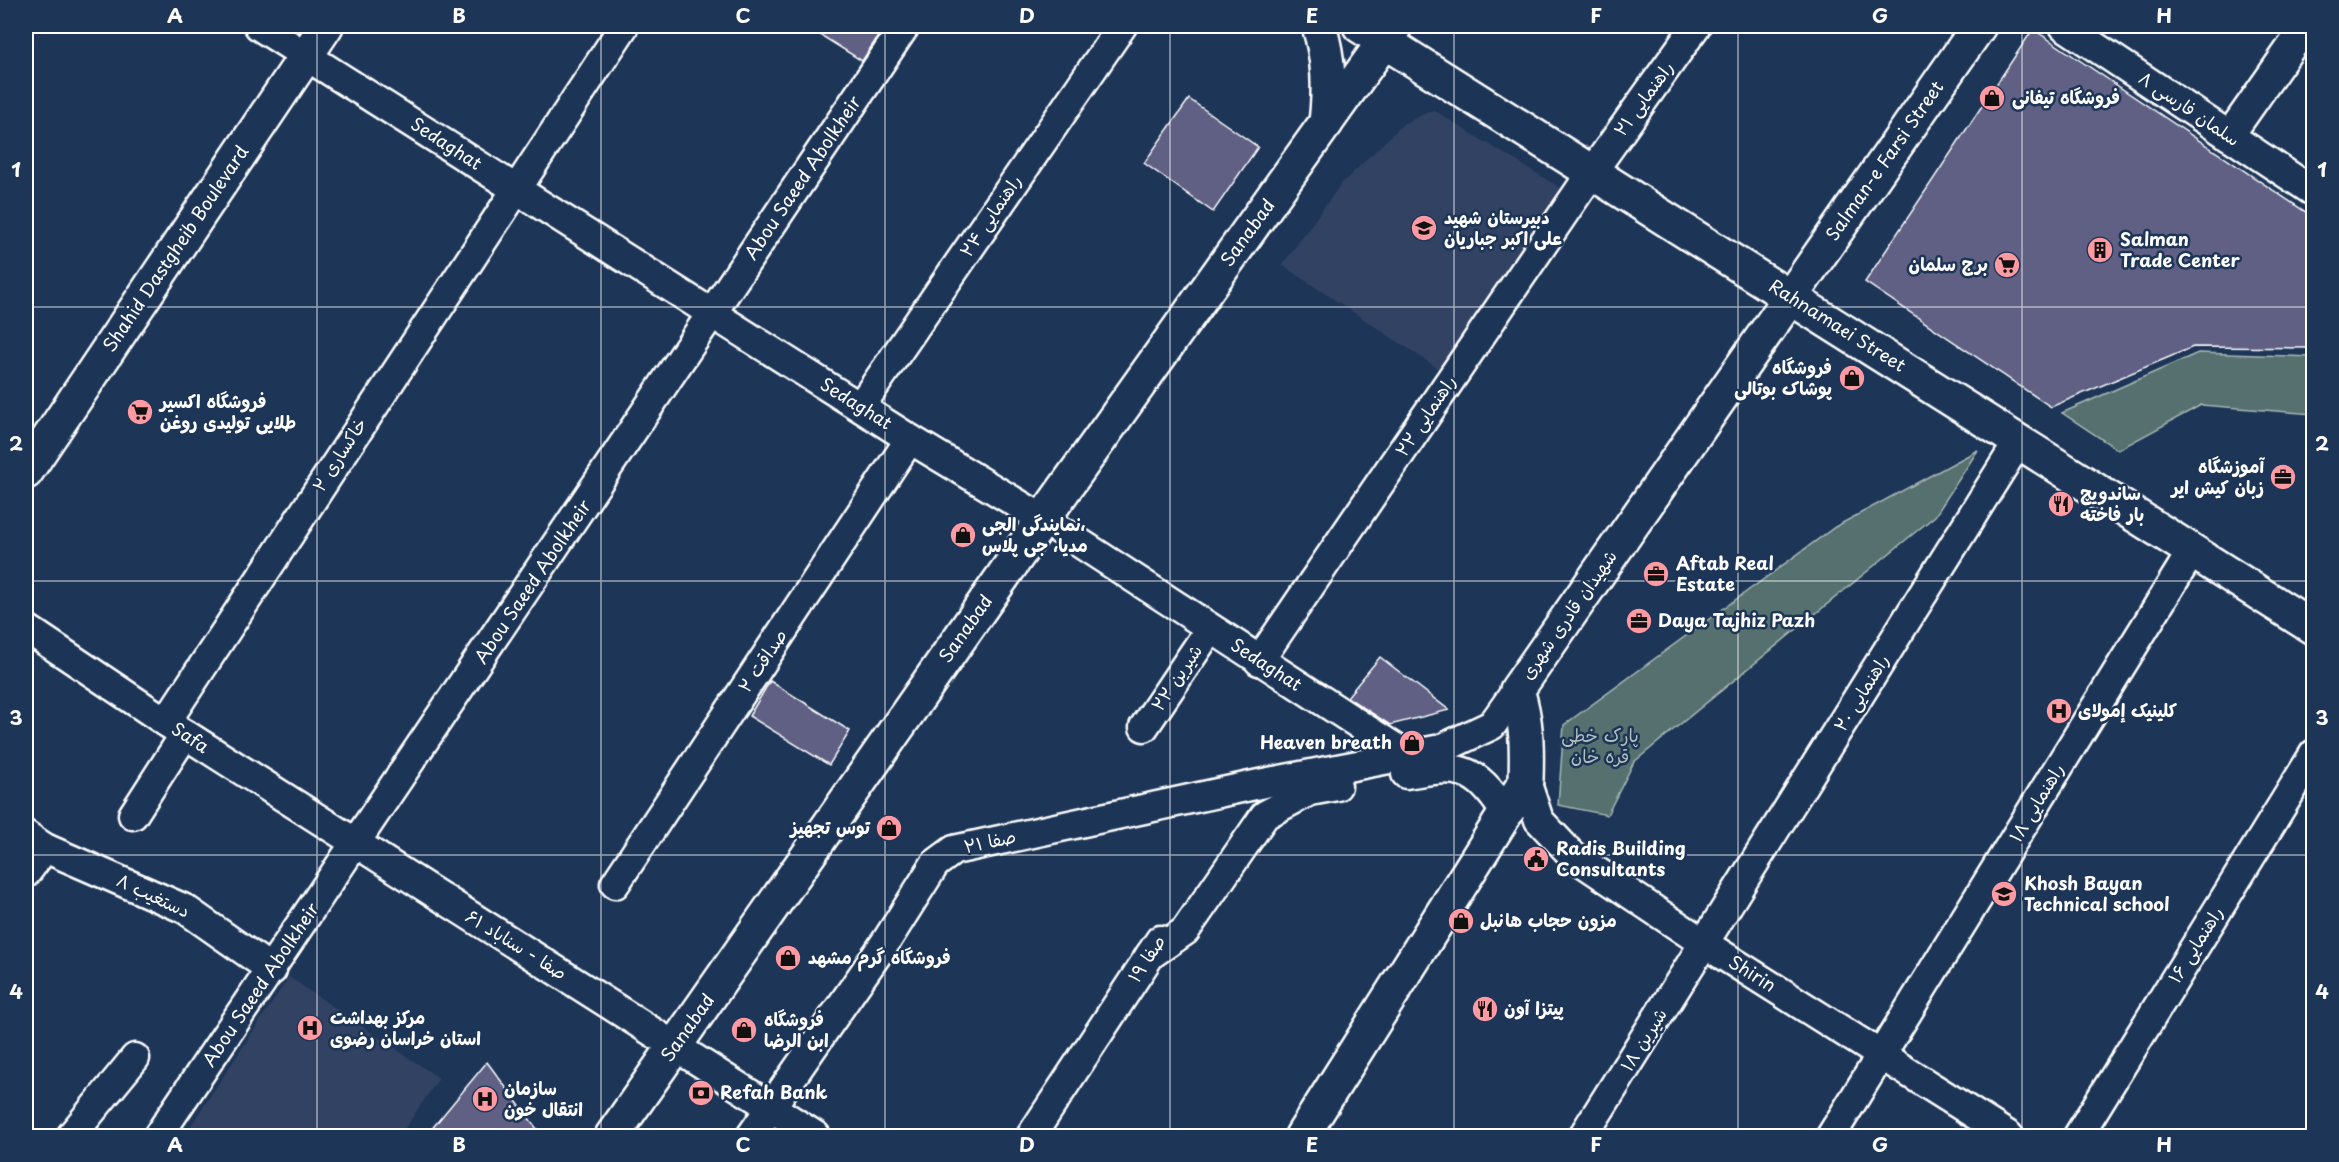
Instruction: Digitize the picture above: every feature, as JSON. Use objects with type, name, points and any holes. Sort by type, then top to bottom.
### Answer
[{"type":"main road","name":"Shahid Dastgheib Boulevard","points":[[26,472],[326,26]]},
{"type":"main road","points":[[1319,26],[1328,54],[1330,89],[1326,124]]},
{"type":"main road","name":"Salman-e Farsi Street","points":[[1790,297],[1979,26]]},
{"type":"main road","name":"Sanabad","points":[[612,1137],[1043,519],[1326,124],[1380,31]]},
{"type":"main road","name":"Rahnamaei Street","points":[[1380,31],[1592,172],[2313,628]]},
{"type":"main road","name":"شهیدان قادری شهری","points":[[1526,781],[1528,742],[1525,714],[1517,690],[1790,297]]},
{"type":"main road","points":[[1302,1137],[1526,781]]},
{"type":"street","name":"Sedaghat","points":[[259,26],[910,439],[1043,519],[1406,755]]},
{"type":"street","name":"خاکساری ۲","points":[[133,815],[175,728],[515,188],[624,26]]},
{"type":"street","name":"Abou Saeed Abolkheir","points":[[158,1137],[905,26]]},
{"type":"street","name":"راهنمایی ۲۴","points":[[860,407],[1122,26]]},
{"type":"street","name":"راهنمایی ۲۱","points":[[1592,172],[1696,26]]},
{"type":"street","name":"سلمان فارسی ۸","points":[[2064,26],[2313,192]]},
{"type":"street","points":[[2229,136],[2306,26]]},
{"type":"street","name":"راهنمایی ۲۲","points":[[1259,661],[1592,172]]},
{"type":"street","name":"صداقت ۲","points":[[615,884],[910,439]]},
{"type":"street","name":"راهنمایی ۲۰","points":[[1705,944],[2019,441]]},
{"type":"street","name":"راهنمایی ۱۸","points":[[1831,1137],[2192,551]]},
{"type":"street","name":"Safa","points":[[26,628],[175,728],[356,844]]},
{"type":"street","name":"شیرین ۲۲","points":[[1144,727],[1210,629]]},
{"type":"street","name":"صفا ۲۱","points":[[752,1137],[771,1106],[887,940],[935,864],[954,850],[1264,783],[1441,749],[1492,725],[1517,690]]},
{"type":"street","name":"راهنمایی ۱۶","points":[[2078,1137],[2313,754]]},
{"type":"street","points":[[1150,955],[1185,931],[1264,815],[1310,791],[1441,768],[1470,772],[1493,793],[1505,812]]},
{"type":"street","name":"Shirin","points":[[1526,781],[1539,820],[1572,855],[1705,944],[2009,1137]]},
{"type":"street","name":"صفا ۱۹","points":[[1031,1137],[1264,783]]},
{"type":"street","points":[[26,873],[35,842]]},
{"type":"street","name":"دستغیب ۸","points":[[35,842],[185,909],[272,970]]},
{"type":"street","name":"صفا - سناباد ۶۱","points":[[356,844],[771,1106],[816,1137]]},
{"type":"street","name":"شیرین ۱۸","points":[[1583,1137],[1705,944]]},
{"type":"street","points":[[71,1137],[135,1058]]},
{"type":"shaded area","name":"دبیرستان شهید علی اکبر جباریان","points":[[1433,110],[1567,192],[1439,369],[1282,265],[1340,185],[1403,124]]},
{"type":"shaded area","name":"مرکز بهداشت استان خراسان رضوی","points":[[289,977],[439,1078],[400,1136],[184,1136]]},
{"type":"green space","points":[[2198,353],[2313,357],[2313,414],[2201,405],[2118,450],[2062,413]]},
{"type":"green space","name":"پارک خطی قره خان","points":[[1978,450],[1935,516],[1634,762],[1607,815],[1558,805],[1564,725],[1835,527]]},
{"type":"building","points":[[806,26],[885,26],[862,61]]},
{"type":"building","name":"Salman Trade Center","points":[[2033,29],[2313,217],[2313,348],[2193,347],[2051,407],[1865,282]]},
{"type":"building","points":[[1189,99],[1258,147],[1213,212],[1144,163]]},
{"type":"building","points":[[1380,657],[1449,710],[1390,725],[1347,697]]},
{"type":"building","points":[[770,681],[850,731],[829,765],[749,716]]},
{"type":"building","name":"سازمان انتقال خون","points":[[487,1062],[543,1137],[425,1137]]},
{"type":"place","name":"فروشگاه تیفانی","points":[[1992,98]]},
{"type":"place","name":"دبیرستان شهید علی اکبر جباریان","points":[[1424,228]]},
{"type":"place","name":"Salman Trade Center","points":[[2100,250]]},
{"type":"place","name":"برج سلمان","points":[[2007,265]]},
{"type":"place","name":"فروشگاه پوشاک بوتالی","points":[[1852,378]]},
{"type":"place","name":"فروشگاه اکسیر طلایی تولیدی روغن","points":[[140,412]]},
{"type":"place","name":"آموزشگاه زبان کیش ایر","points":[[2283,477]]},
{"type":"place","name":"ساندویچ بار فاخته","points":[[2061,504]]},
{"type":"place","name":"نمایندگی الجی، مدیا، جی پلاس","points":[[963,535]]},
{"type":"place","name":"Aftab Real Estate","points":[[1656,574]]},
{"type":"place","name":"Daya Tajhiz Pazh","points":[[1639,621]]},
{"type":"place","name":"کلینیک إمولای","points":[[2059,711]]},
{"type":"place","name":"Heaven breath","points":[[1412,743]]},
{"type":"place","name":"توس تجهیز","points":[[889,828]]},
{"type":"place","name":"Radis Building Consultants","points":[[1536,859]]},
{"type":"place","name":"Khosh Bayan Technical school","points":[[2004,894]]},
{"type":"place","name":"مزون حجاب هانبل","points":[[1461,921]]},
{"type":"place","name":"فروشگاه گرم مشهد","points":[[788,958]]},
{"type":"place","name":"پیتزا آون","points":[[1485,1009]]},
{"type":"place","name":"مرکز بهداشت استان خراسان رضوی","points":[[310,1028]]},
{"type":"place","name":"فروشگاه ابن الرضا","points":[[744,1030]]},
{"type":"place","name":"Refah Bank","points":[[701,1093]]},
{"type":"place","name":"سازمان انتقال خون","points":[[485,1099]]}]
